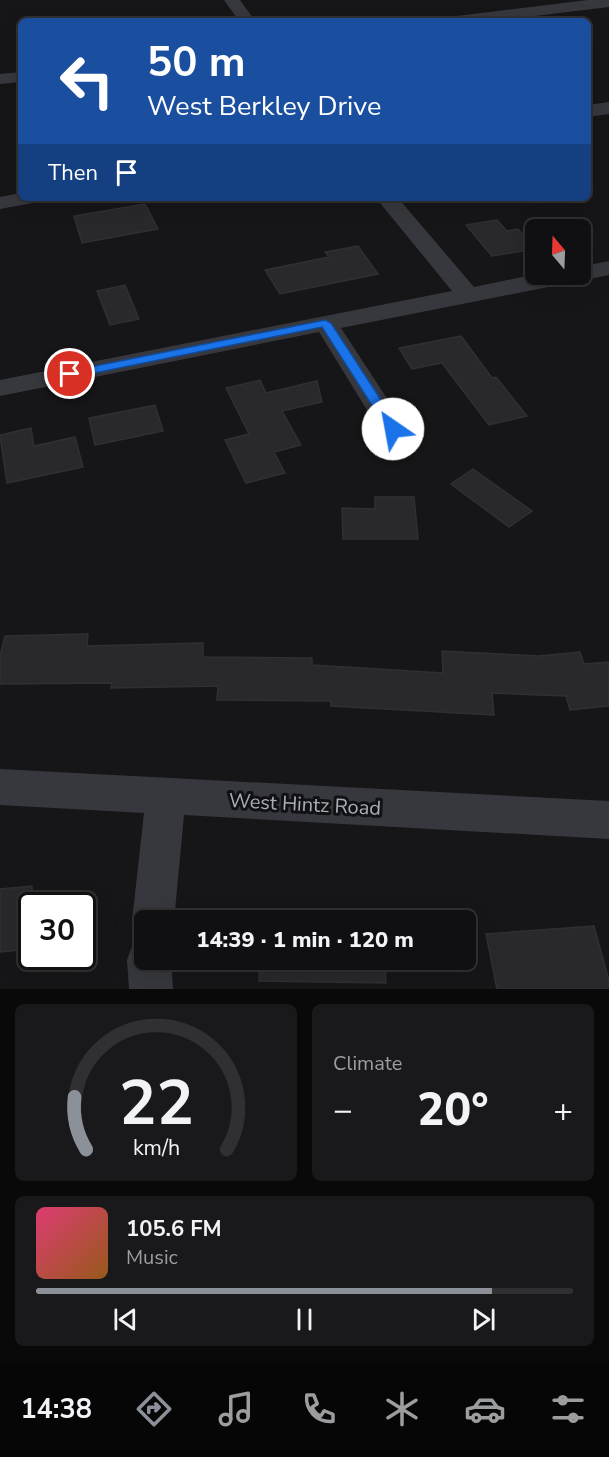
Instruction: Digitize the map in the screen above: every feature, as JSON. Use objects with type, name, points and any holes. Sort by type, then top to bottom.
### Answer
[{"type":"street","points":[[232,0],[245,18]]},
{"type":"street","points":[[481,18],[609,2]]},
{"type":"street","points":[[0,80],[18,77]]},
{"type":"street","points":[[591,111],[609,108]]},
{"type":"street","points":[[0,203],[18,200]]},
{"type":"street","points":[[390,201],[468,295]]},
{"type":"street","points":[[591,271],[609,268]]},
{"type":"street","points":[[0,388],[525,284]]},
{"type":"street","points":[[325,323],[393,429]]},
{"type":"street","name":"West Hintz Road","points":[[0,787],[585,821],[609,820]]},
{"type":"street","points":[[154,910],[166,795]]},
{"type":"street","points":[[150,970],[151,989]]},
{"type":"building","points":[[145,204],[158,229],[82,243],[74,216]]},
{"type":"building","points":[[497,220],[507,231],[518,229],[525,237],[525,251],[492,256],[466,225]]},
{"type":"building","points":[[358,246],[378,274],[280,294],[265,270],[329,257],[325,252]]},
{"type":"building","points":[[125,285],[139,319],[110,325],[97,291]]},
{"type":"building","points":[[461,336],[492,378],[496,377],[527,416],[489,425],[442,363],[412,369],[399,348]]},
{"type":"building","points":[[260,380],[266,393],[317,381],[322,402],[282,411],[301,445],[274,452],[285,473],[246,483],[225,440],[249,434],[226,388]]},
{"type":"building","points":[[155,405],[163,431],[95,445],[89,418]]},
{"type":"building","points":[[31,428],[34,446],[75,437],[83,467],[7,483],[0,435]]},
{"type":"building","points":[[473,469],[532,511],[509,527],[451,484]]},
{"type":"building","points":[[375,497],[414,497],[418,539],[343,539],[342,508],[375,509]]},
{"type":"building","points":[[88,634],[87,646],[203,643],[203,657],[312,658],[312,665],[443,673],[442,651],[538,656],[580,652],[584,664],[609,662],[609,706],[570,710],[566,696],[492,693],[494,715],[331,706],[331,701],[217,700],[218,686],[111,688],[112,683],[0,684],[0,656],[5,636]]},
{"type":"building","points":[[32,886],[32,892],[18,892],[18,950],[0,952],[0,889]]},
{"type":"building","points":[[594,926],[609,981],[609,989],[497,989],[486,934]]},
{"type":"building","points":[[260,970],[385,970],[386,983],[259,981]]},
{"type":"route","points":[[70,374],[325,323],[393,429]]}]
